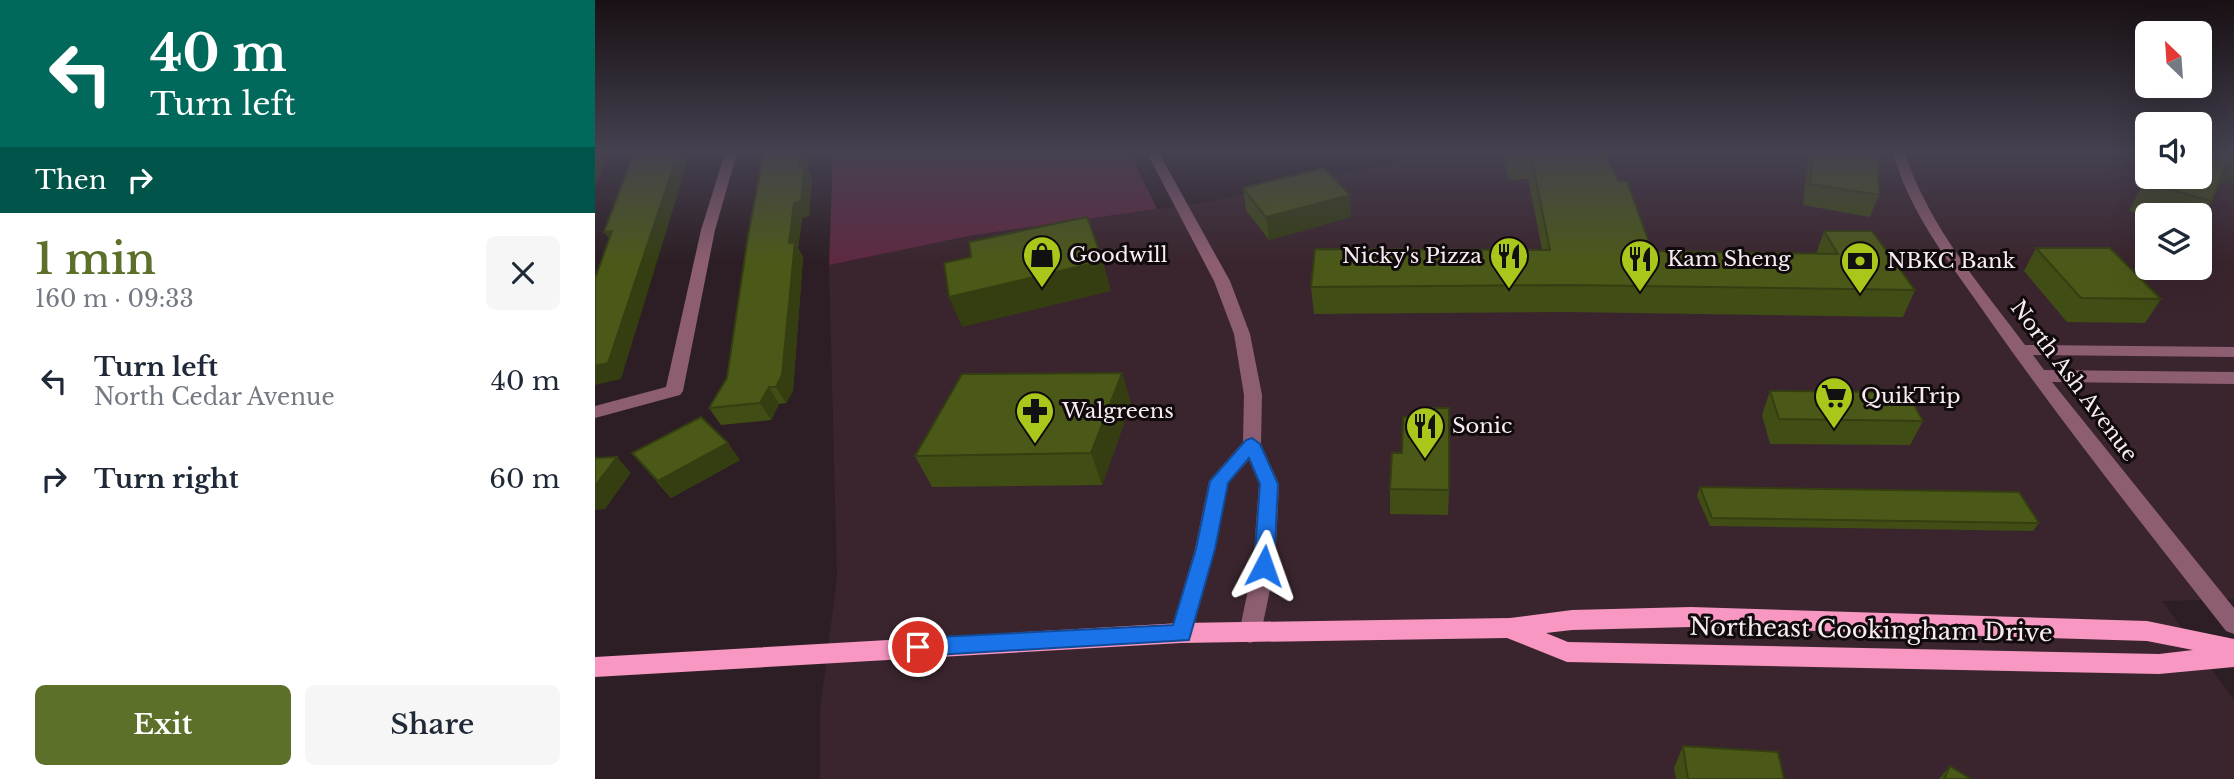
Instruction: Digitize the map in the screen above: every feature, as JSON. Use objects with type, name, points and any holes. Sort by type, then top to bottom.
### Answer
[{"type":"main road","name":"Northeast Cookingham Drive","points":[[595,667],[734,657],[1181,634],[1510,628],[1572,620],[1691,617],[2147,631],[2234,649]]},
{"type":"main road","name":"Northeast Cookingham Drive","points":[[1510,628],[1567,652],[2159,664],[2234,657]]},
{"type":"street","points":[[595,412],[674,391],[708,230],[720,189]]},
{"type":"street","points":[[1173,189],[1222,281],[1242,334],[1253,395],[1252,444],[1269,484],[1264,566],[1250,632]]},
{"type":"street","name":"North Ash Avenue","points":[[1911,189],[1924,215],[2038,376],[2234,624]]},
{"type":"street","points":[[2019,350],[2234,352]]},
{"type":"street","points":[[2038,376],[2234,378]]},
{"type":"street","points":[[1181,634],[1205,549],[1219,481],[1252,444]]},
{"type":"shaded area","points":[[832,189],[1148,189],[1157,209],[974,235],[829,265]]},
{"type":"shaded area","points":[[1267,189],[2234,189],[2234,599],[2162,601],[2234,700],[2234,779],[820,779],[820,711],[837,577],[829,265],[974,235],[1209,202]]},
{"type":"building","points":[[620,189],[666,189],[608,363],[595,366],[595,276],[612,231],[604,232]]},
{"type":"building","points":[[757,189],[802,189],[801,201],[794,203],[789,243],[795,242],[782,375],[776,387],[769,387],[760,403],[709,408],[727,378]]},
{"type":"building","points":[[1244,189],[1345,189],[1350,195],[1266,217]]},
{"type":"building","points":[[1538,189],[1630,189],[1652,251],[1838,254],[1824,231],[1872,231],[1915,290],[1571,285],[1311,287],[1315,249],[1550,250]]},
{"type":"building","points":[[1844,189],[1879,189],[1879,195]]},
{"type":"building","points":[[2169,189],[2216,189],[2212,201]]},
{"type":"building","points":[[1087,217],[1103,261],[949,297],[944,263],[971,257],[969,242]]},
{"type":"building","points":[[2036,248],[2110,248],[2135,273],[2135,280],[2142,280],[2161,299],[2081,298]]},
{"type":"building","points":[[1122,373],[1091,453],[915,456],[962,374]]},
{"type":"building","points":[[1770,391],[1907,392],[1923,421],[1779,419]]},
{"type":"building","name":"Sonic","points":[[1426,408],[1449,408],[1449,490],[1390,489],[1392,453],[1402,453],[1403,417],[1426,417]]},
{"type":"building","points":[[701,417],[728,443],[658,481],[632,453]]},
{"type":"building","points":[[617,457],[595,486],[595,458]]},
{"type":"building","points":[[1700,487],[2019,492],[2039,523],[1712,518]]},
{"type":"building","points":[[1683,746],[1778,752],[1784,779],[1688,779]]},
{"type":"building","points":[[1950,766],[1971,779],[1944,779]]},
{"type":"place","name":"Goodwill","points":[[1042,289]]},
{"type":"place","name":"Nicky's Pizza","points":[[1509,290]]},
{"type":"place","name":"Kam Sheng","points":[[1640,293]]},
{"type":"place","name":"NBKC Bank","points":[[1860,295]]},
{"type":"place","name":"QuikTrip","points":[[1834,430]]},
{"type":"place","name":"Walgreens","points":[[1035,445]]},
{"type":"place","name":"Sonic","points":[[1425,460]]},
{"type":"route","points":[[918,647],[1181,634],[1205,549],[1219,481],[1252,444],[1269,484],[1264,566]]}]
